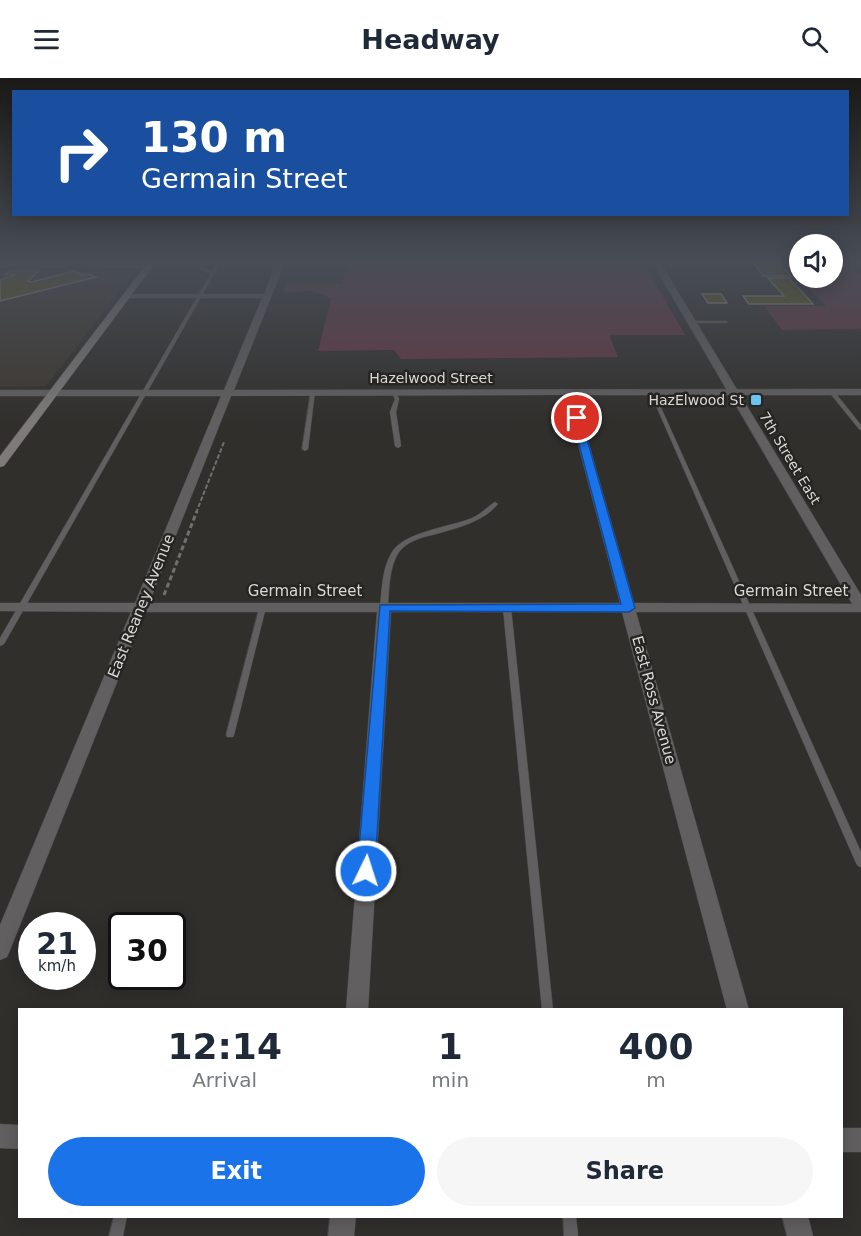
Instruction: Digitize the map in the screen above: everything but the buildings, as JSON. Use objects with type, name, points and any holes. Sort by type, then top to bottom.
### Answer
[{"type":"main road","points":[[0,464],[111,316]]},
{"type":"street","name":"East Reaney Avenue","points":[[0,950],[259,316]]},
{"type":"street","name":"7th Street East","points":[[688,316],[861,608]]},
{"type":"street","name":"East Ross Avenue","points":[[569,391],[737,1008]]},
{"type":"street","name":"Hazelwood Street","points":[[0,393],[861,392]]},
{"type":"street","name":"Germain Street","points":[[0,607],[861,608]]},
{"type":"street","points":[[357,1008],[384,608]]},
{"type":"street","points":[[0,1136],[18,1137]]},
{"type":"street","points":[[843,1140],[861,1140]]},
{"type":"street","points":[[341,1236],[343,1218]]},
{"type":"street","points":[[796,1218],[800,1236]]},
{"type":"lane","points":[[0,644],[188,316]]},
{"type":"lane","points":[[692,322],[724,320],[729,327]]},
{"type":"lane","points":[[305,449],[313,391]]},
{"type":"lane","points":[[831,391],[861,428]]},
{"type":"lane","points":[[393,392],[397,399],[393,412],[398,446]]},
{"type":"lane","points":[[652,392],[861,863]]},
{"type":"lane","points":[[384,608],[389,564],[399,546],[419,535],[474,519],[485,514],[495,504]]},
{"type":"lane","points":[[230,735],[262,607]]},
{"type":"lane","points":[[507,608],[548,1008]]},
{"type":"lane","points":[[116,1236],[120,1218]]},
{"type":"lane","points":[[569,1218],[571,1236]]},
{"type":"path","points":[[161,598],[165,594],[224,441]]},
{"type":"shaded area","points":[[0,316],[100,316],[46,386],[0,387]]},
{"type":"shaded area","points":[[327,316],[674,316],[685,335],[609,335],[618,357],[401,359],[394,350],[318,351]]},
{"type":"shaded area","points":[[772,316],[861,316],[861,329],[782,330]]},
{"type":"place","name":"HazElwood St","points":[[756,400]]},
{"type":"route","points":[[366,871],[384,608],[629,608],[577,418]]}]
